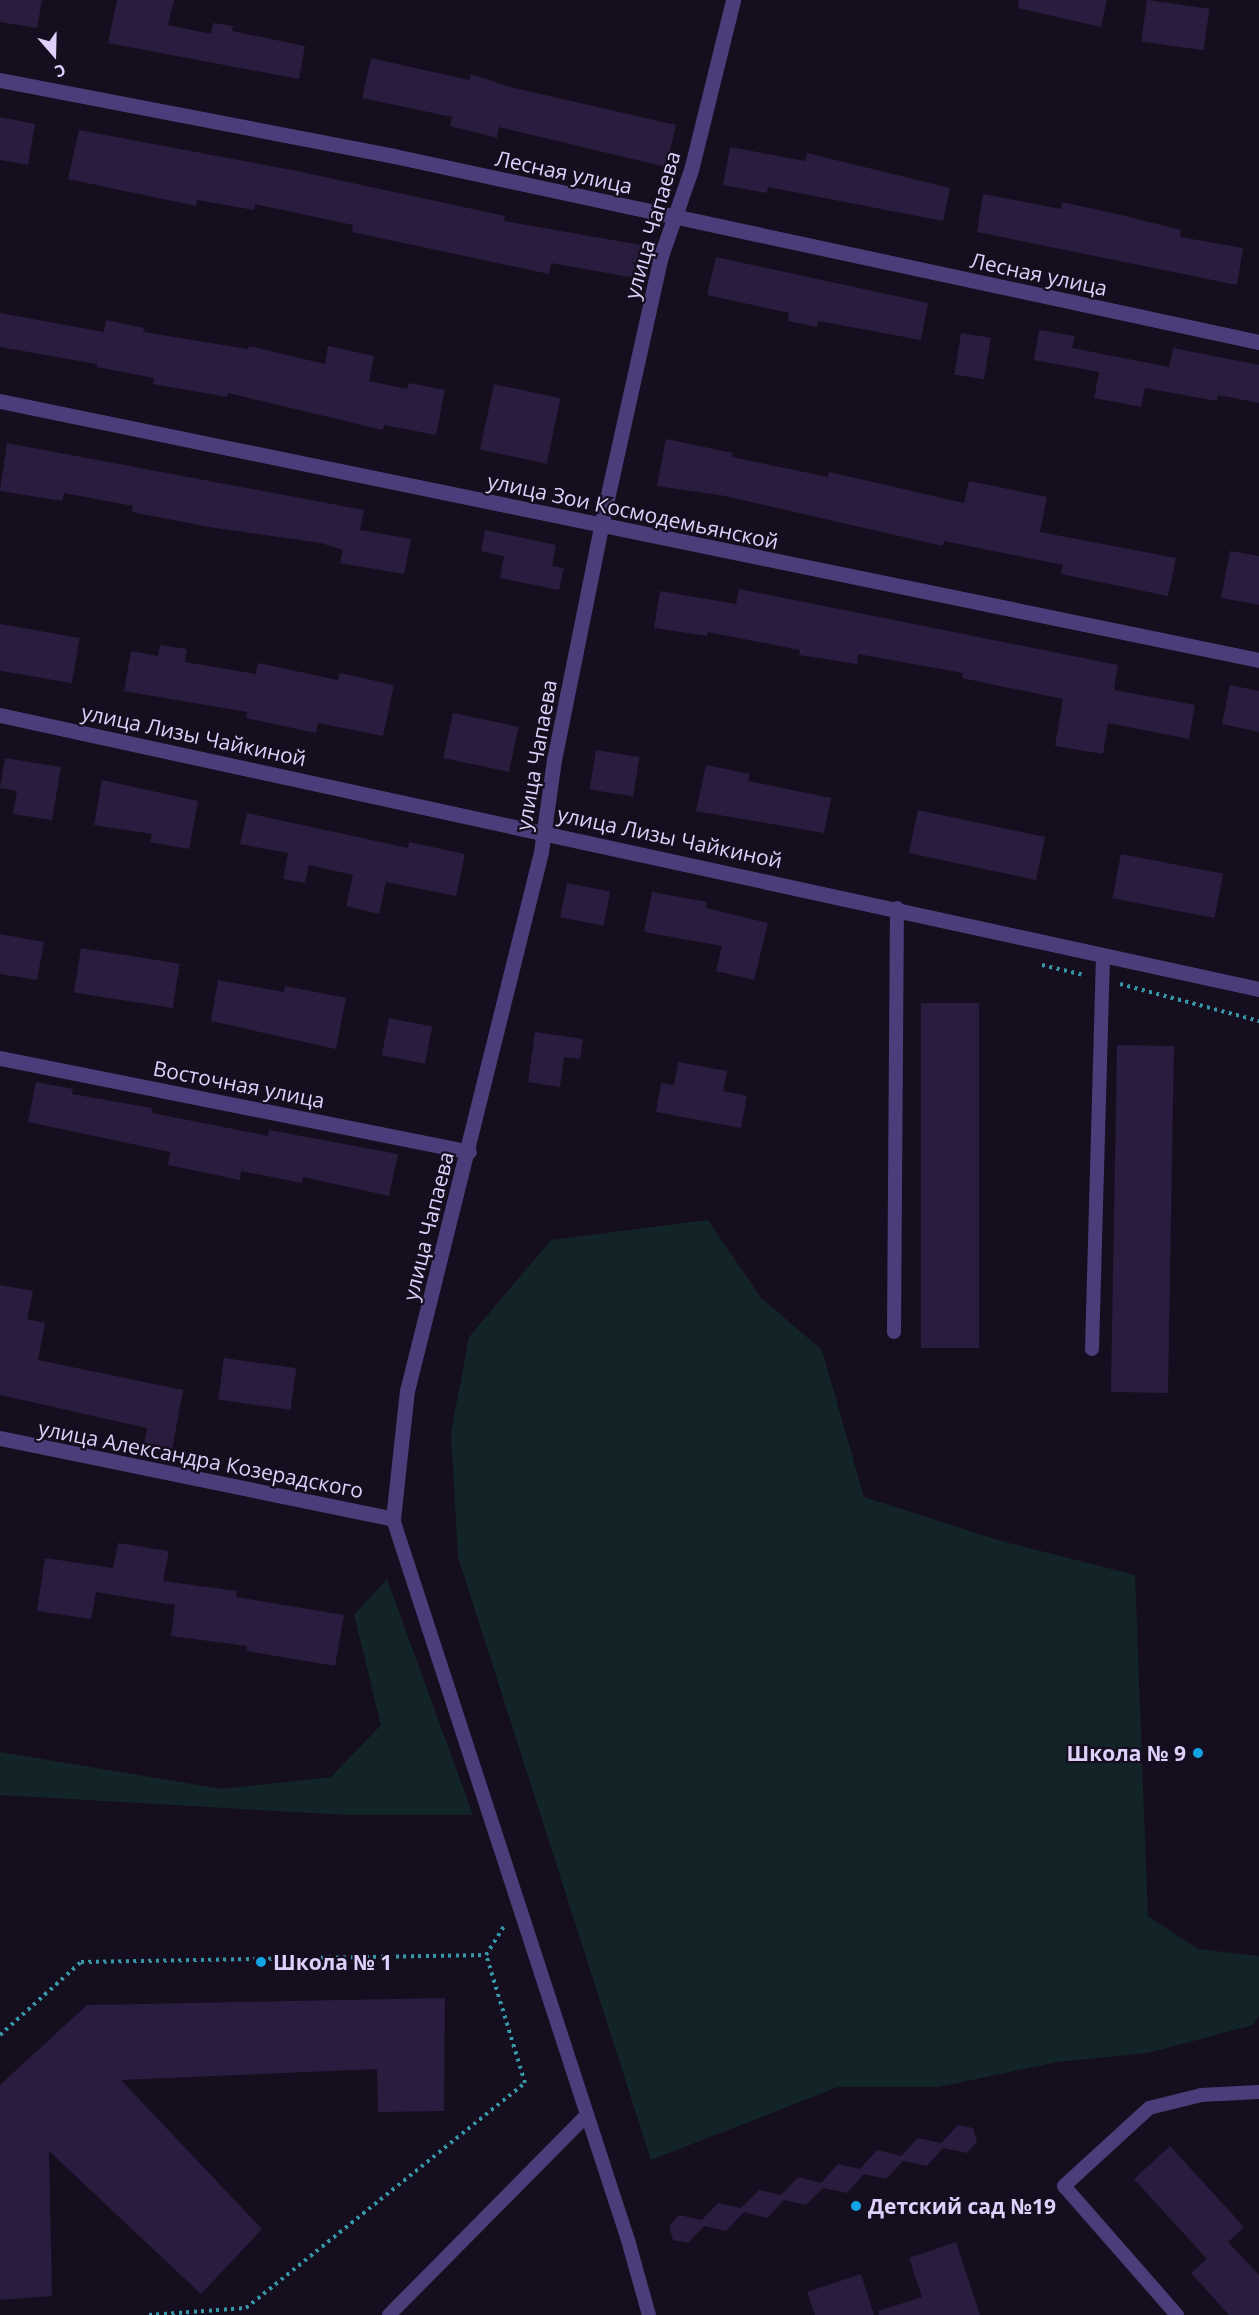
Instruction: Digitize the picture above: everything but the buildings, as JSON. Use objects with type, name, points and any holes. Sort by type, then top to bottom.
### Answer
[{"type":"street","name":"улица Чапаева","points":[[393,1519],[407,1391],[469,1152],[546,831],[554,760],[601,526],[661,256],[676,218],[733,0]]},
{"type":"street","name":"Лесная улица","points":[[0,80],[341,145],[1259,342]]},
{"type":"street","name":"улица Зои Космодемьянской","points":[[0,401],[1259,660]]},
{"type":"street","name":"улица Лизы Чайкиной","points":[[0,714],[546,831],[1259,989]]},
{"type":"street","name":"Восточная улица","points":[[0,1058],[469,1152]]},
{"type":"street","name":"улица Александра Козерадского","points":[[0,1438],[393,1519]]},
{"type":"lane","points":[[894,1332],[897,908]]},
{"type":"lane","points":[[1092,1349],[1103,956]]},
{"type":"lane","points":[[393,1519],[587,2115],[649,2315]]},
{"type":"lane","points":[[1177,2315],[1064,2186],[1149,2108],[1200,2095],[1259,2092]]},
{"type":"lane","points":[[389,2315],[587,2115]]},
{"type":"path","points":[[148,2315],[246,2308],[525,2083],[486,1955],[518,1904]]},
{"type":"path","points":[[0,2035],[81,1962],[486,1955]]},
{"type":"shaded area","points":[[708,1220],[761,1298],[822,1350],[864,1497],[1001,1541],[1135,1575],[1148,1916],[1198,1949],[1259,1956],[1259,2016],[1253,2025],[1148,2053],[1057,2062],[938,2087],[838,2087],[651,2160],[458,1557],[451,1433],[469,1337],[551,1240]]},
{"type":"shaded area","points":[[387,1579],[473,1815],[347,1815],[0,1795],[0,1752],[222,1789],[331,1777],[381,1725],[354,1615]]},
{"type":"place","name":"Школа № 9","points":[[1198,1753]]},
{"type":"place","name":"Школа № 1","points":[[261,1962]]},
{"type":"place","name":"Детский сад №19","points":[[856,2206]]}]
